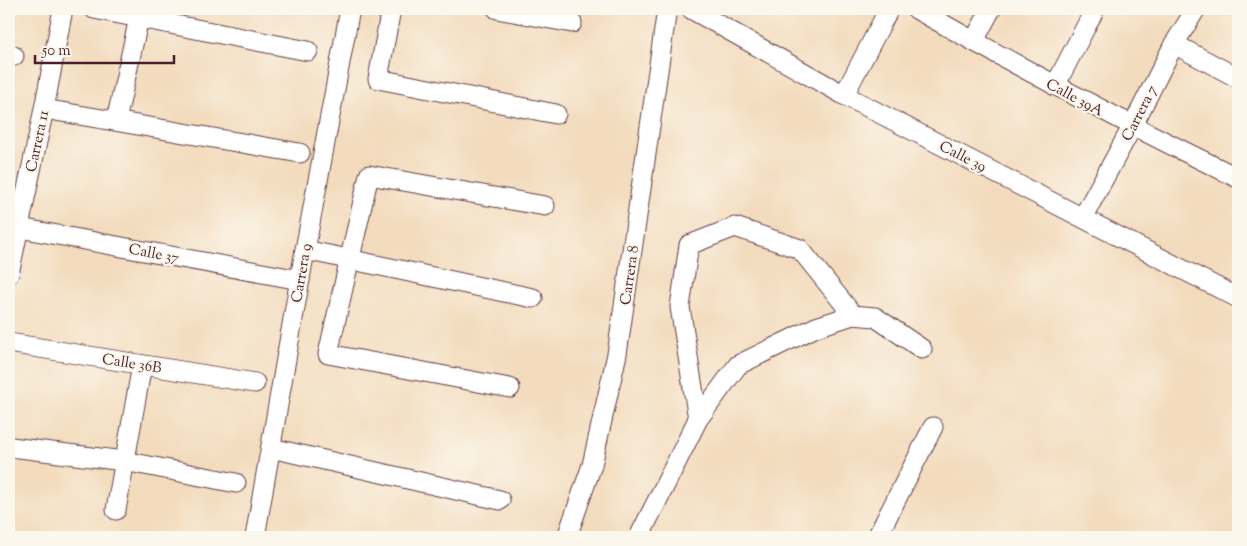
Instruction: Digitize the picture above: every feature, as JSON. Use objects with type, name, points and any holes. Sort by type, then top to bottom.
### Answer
[{"type":"street","name":"Carrera 11","points":[[9,274],[14,227],[44,109],[63,9]]},
{"type":"street","points":[[94,9],[308,51]]},
{"type":"street","name":"Carrera 9","points":[[255,537],[305,250],[350,9]]},
{"type":"street","points":[[391,9],[378,79],[556,114]]},
{"type":"street","points":[[497,9],[572,23]]},
{"type":"street","name":"Carrera 8","points":[[567,537],[592,465],[617,354],[667,9]]},
{"type":"street","name":"Calle 39","points":[[691,9],[844,95],[1238,298]]},
{"type":"street","points":[[844,95],[889,9]]},
{"type":"street","name":"Calle 39A","points":[[916,9],[1132,127],[1238,178]]},
{"type":"street","points":[[974,41],[991,9]]},
{"type":"street","points":[[1055,86],[1095,9]]},
{"type":"street","name":"Carrera 7","points":[[1083,217],[1174,44],[1196,9]]},
{"type":"street","points":[[116,121],[139,18]]},
{"type":"street","points":[[1174,44],[1238,78]]},
{"type":"street","points":[[44,109],[300,153]]},
{"type":"street","points":[[510,388],[328,354],[369,175],[545,206]]},
{"type":"street","name":"Calle 37","points":[[14,227],[300,280]]},
{"type":"street","points":[[698,419],[680,307],[688,245],[735,227],[800,249],[853,315]]},
{"type":"street","points":[[305,250],[533,298]]},
{"type":"street","points":[[639,537],[698,419],[738,365],[816,327],[853,315],[876,318],[922,349]]},
{"type":"street","name":"Calle 36B","points":[[9,342],[255,383]]},
{"type":"street","points":[[116,510],[142,365]]},
{"type":"street","points":[[877,537],[932,427]]},
{"type":"street","points":[[11,446],[124,461],[236,483]]},
{"type":"street","points":[[271,448],[500,500]]}]
